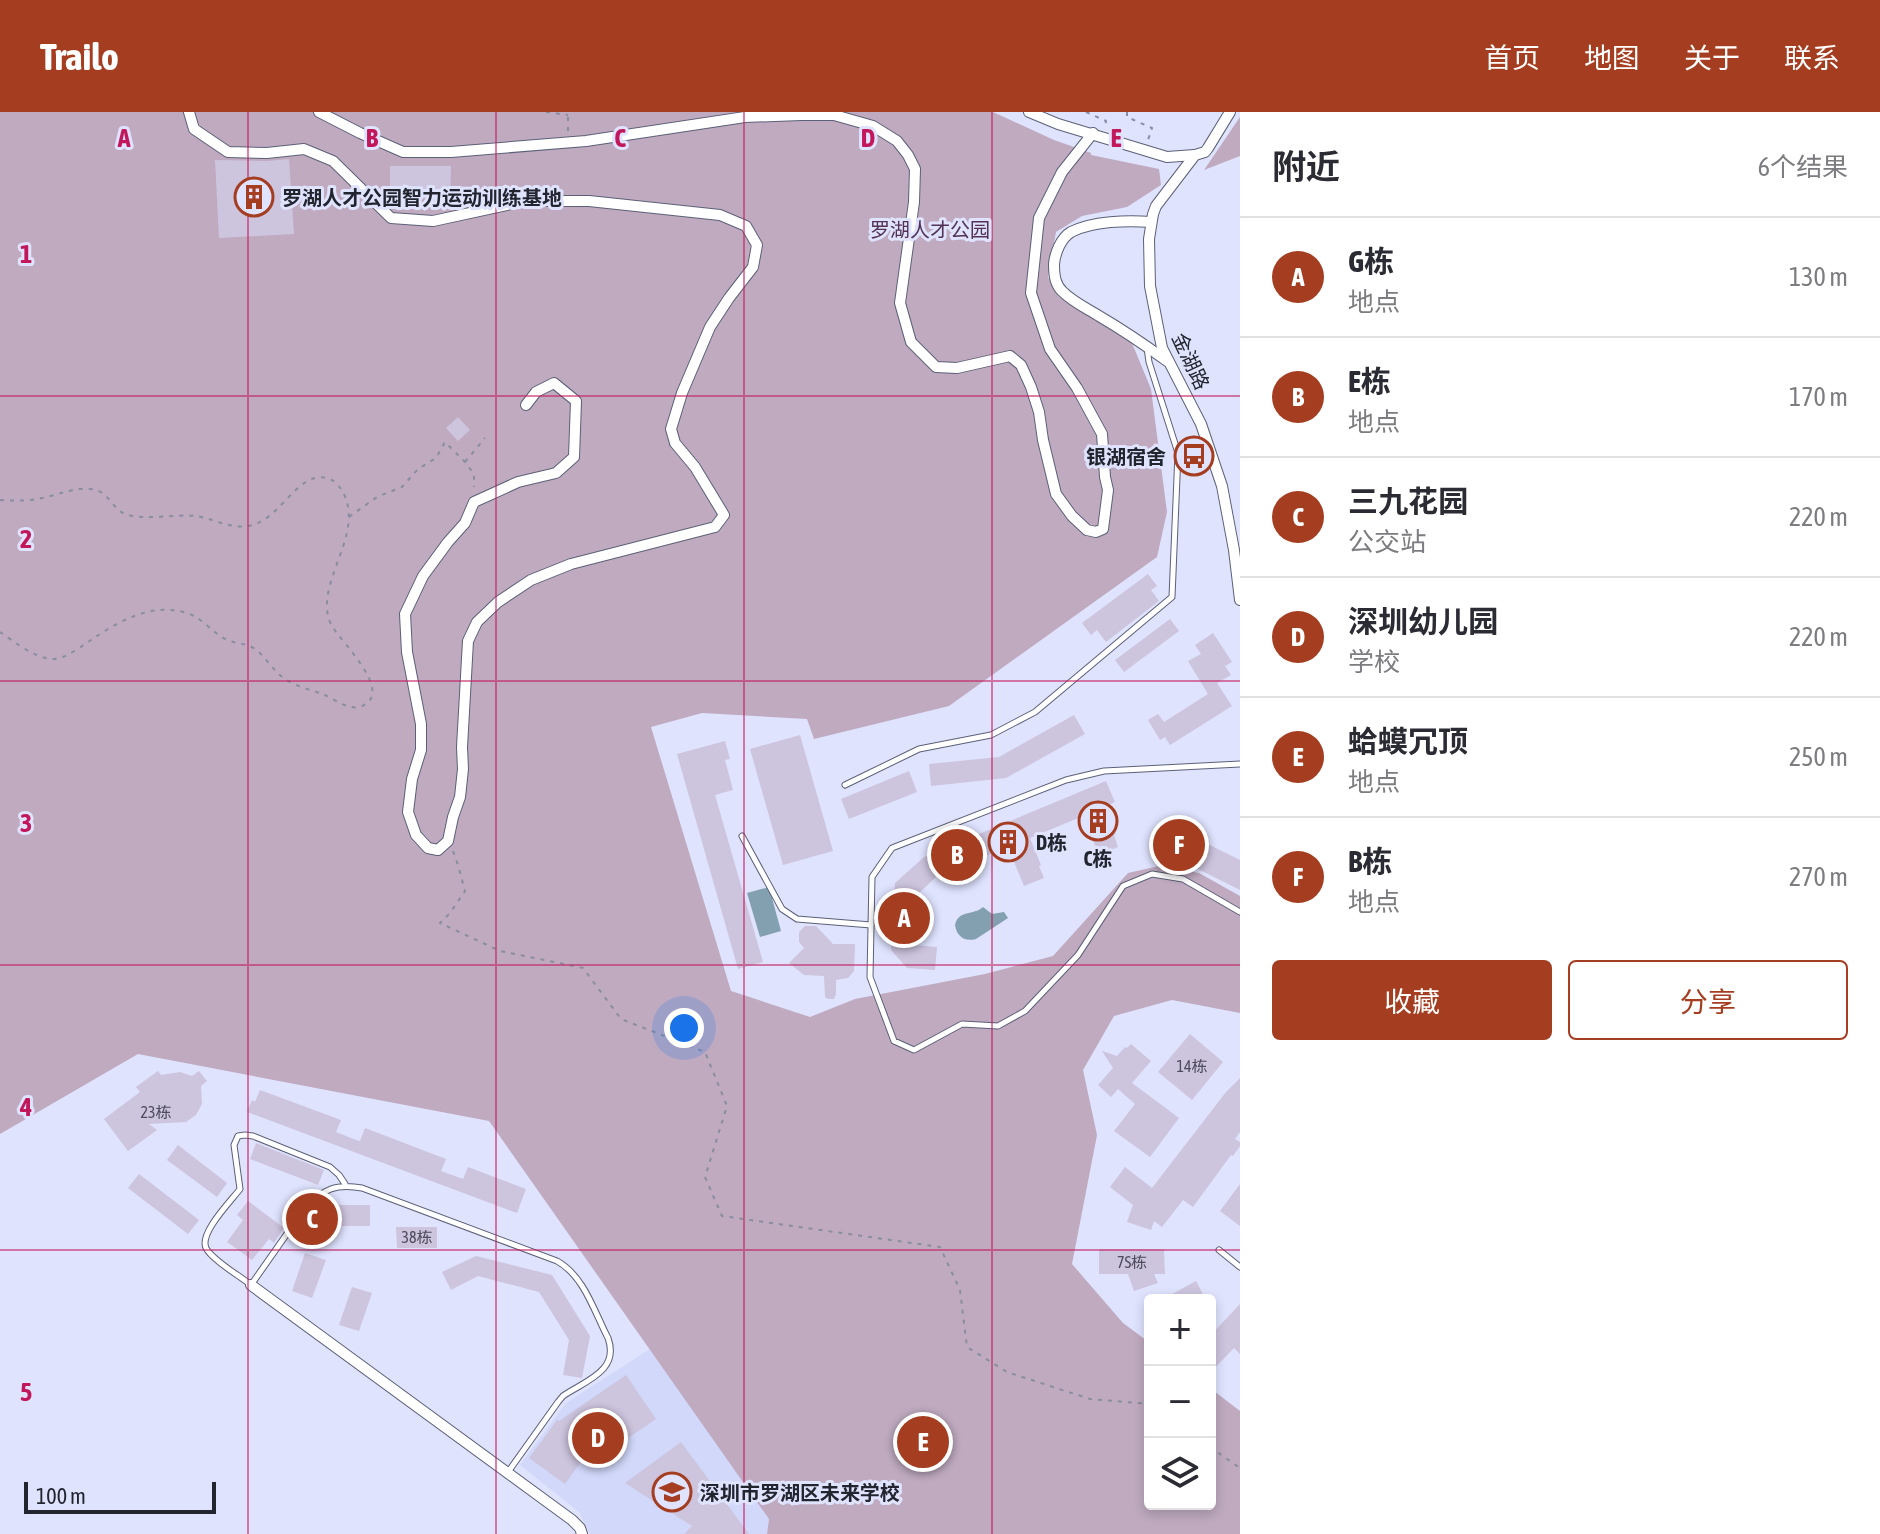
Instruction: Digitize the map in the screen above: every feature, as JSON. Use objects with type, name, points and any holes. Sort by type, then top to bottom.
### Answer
[{"type":"street","points":[[189,112],[194,129],[228,152],[267,153],[304,149],[333,161],[391,218],[433,221],[525,201],[589,201],[720,215],[746,226],[757,245],[753,267],[710,327],[682,393],[671,429],[675,443],[695,467],[724,515],[715,527],[571,564],[531,580],[498,602],[477,622],[468,641],[460,797],[448,841],[438,850],[428,848],[416,835],[408,812],[412,779],[421,750],[421,724],[407,652],[405,614],[423,576],[465,523],[474,502],[518,482],[556,473],[574,457],[576,401],[554,383],[536,392],[526,405]]},
{"type":"street","points":[[319,112],[403,152],[462,152],[568,143],[745,117],[834,115],[873,126],[897,141],[915,169],[914,202],[900,303],[911,342],[936,367],[957,368],[1010,356],[1021,365],[1039,412],[1056,494],[1072,516],[1087,530],[1096,532],[1103,529],[1108,499],[1102,434],[1077,388],[1050,349],[1031,293],[1039,218],[1062,172],[1093,133]]},
{"type":"street","points":[[1029,112],[1058,124],[1167,157],[1195,155]]},
{"type":"street","name":"金湖路","points":[[1230,112],[1208,148],[1195,155],[1156,206],[1151,222],[1148,258],[1158,332],[1167,362],[1193,407],[1215,464],[1230,526],[1240,600]]},
{"type":"street","points":[[1151,222],[1130,220],[1100,223],[1070,232],[1059,248],[1054,264],[1056,283],[1060,290],[1167,362]]},
{"type":"street","points":[[251,1285],[572,1520],[582,1534]]},
{"type":"lane","points":[[845,785],[919,749],[991,735],[1035,712],[1172,597],[1178,453],[1147,347]]},
{"type":"lane","points":[[1240,764],[1104,771],[1066,780],[892,848],[872,877],[870,977],[894,1041],[914,1050],[962,1024],[998,1026],[1025,1011],[1078,955],[1123,886],[1152,874],[1183,879],[1240,912]]},
{"type":"lane","points":[[742,836],[782,909],[797,919],[871,925]]},
{"type":"lane","points":[[345,1184],[330,1167],[253,1136],[238,1136],[234,1145],[240,1189],[209,1229],[206,1247],[212,1256],[251,1285],[305,1208],[330,1188],[345,1184],[557,1261],[577,1277],[608,1338],[610,1359],[603,1371],[563,1396],[508,1473]]},
{"type":"lane","points":[[1219,1250],[1240,1267]]},
{"type":"path","points":[[546,112],[568,113],[568,143]]},
{"type":"path","points":[[1086,112],[1106,121]]},
{"type":"path","points":[[1127,112],[1127,117],[1152,128]]},
{"type":"path","points":[[465,462],[485,438]]},
{"type":"path","points":[[348,518],[377,497],[402,487],[418,469],[436,458],[445,442],[474,474],[474,502]]},
{"type":"path","points":[[0,500],[28,500],[73,490],[98,490],[119,511],[129,516],[185,515],[244,527],[267,519],[303,483],[315,478],[333,480],[347,501],[348,518],[344,544],[327,595],[328,618],[365,669],[371,695],[362,707],[351,707],[287,681],[257,650],[247,644],[227,640],[201,620],[177,611],[161,609],[129,618],[68,655],[54,659],[38,656],[0,632]]},
{"type":"path","points":[[448,841],[465,891],[440,923],[500,951],[583,968],[621,1019],[705,1052],[727,1106],[705,1177],[722,1216],[940,1247],[960,1290],[967,1347],[1007,1372],[1090,1399],[1144,1404]]},
{"type":"path","points":[[1216,1451],[1240,1468]]},
{"type":"shaded area","points":[[769,887],[781,931],[760,937],[747,893]]},
{"type":"shaded area","points":[[983,907],[992,914],[1004,912],[1008,918],[976,939],[962,938],[956,929],[957,920]]},
{"type":"shaded area","points":[[650,1349],[769,1519],[767,1534],[590,1534],[579,1512],[520,1465],[566,1403]]},
{"type":"green space","name":"罗湖人才公园","points":[[0,112],[993,112],[1091,155],[1159,169],[1161,185],[1127,207],[1082,216],[1056,232],[1048,277],[1059,297],[1132,343],[1151,389],[1167,512],[1157,557],[949,706],[814,739],[807,719],[702,713],[651,727],[731,991],[810,1017],[855,999],[985,974],[1053,956],[1128,873],[1159,866],[1199,873],[1240,896],[1240,1013],[1172,1000],[1114,1016],[1083,1070],[1097,1135],[1072,1264],[1123,1323],[1144,1339],[1144,1510],[1216,1510],[1216,1393],[1240,1411],[1240,1534],[767,1534],[769,1519],[489,1121],[138,1054],[0,1134]]},
{"type":"green space","points":[[1240,117],[1240,156],[1204,170]]},
{"type":"building","name":"罗湖人才公园智力运动训练基地","points":[[289,159],[294,234],[219,238],[215,160]]},
{"type":"building","points":[[390,166],[451,166],[450,198],[390,197]]},
{"type":"building","points":[[458,417],[470,430],[458,441],[446,428]]},
{"type":"building","points":[[1148,574],[1157,586],[1151,590],[1159,601],[1106,642],[1097,630],[1091,635],[1082,623]]},
{"type":"building","points":[[1170,619],[1179,631],[1124,672],[1115,660]]},
{"type":"building","points":[[1213,633],[1232,662],[1225,666],[1231,675],[1217,683],[1232,706],[1170,745],[1165,737],[1160,740],[1148,720],[1158,714],[1164,722],[1208,694],[1188,661],[1201,654],[1195,645]]},
{"type":"building","points":[[1074,715],[1085,734],[1006,778],[931,786],[929,764],[999,757]]},
{"type":"building","points":[[800,735],[833,851],[783,865],[750,749]]},
{"type":"building","points":[[725,741],[730,759],[725,760],[733,790],[715,795],[763,962],[738,969],[677,754]]},
{"type":"building","points":[[909,771],[917,792],[849,819],[841,799]]},
{"type":"building","points":[[1106,781],[1115,802],[1104,807],[1116,834],[1118,847],[1099,855],[1083,816],[1030,838],[1044,878],[1024,886],[1008,847],[937,876],[918,894],[914,945],[937,947],[935,970],[907,968],[891,950],[895,883],[924,857]]},
{"type":"building","points":[[1169,825],[1240,860],[1240,890],[1154,847],[1163,828],[1167,830]]},
{"type":"building","points":[[805,926],[816,926],[833,944],[855,944],[854,971],[848,978],[836,980],[834,999],[825,997],[824,976],[804,975],[789,963],[804,948],[799,942],[799,932]]},
{"type":"building","points":[[1190,1034],[1223,1062],[1192,1100],[1158,1072]]},
{"type":"building","points":[[1131,1044],[1151,1061],[1132,1083],[1179,1118],[1150,1157],[1114,1131],[1135,1104],[1118,1089],[1111,1097],[1098,1085],[1113,1068],[1102,1051],[1117,1056]]},
{"type":"building","points":[[158,1071],[161,1075],[180,1072],[192,1076],[199,1071],[207,1081],[201,1086],[202,1104],[196,1115],[186,1122],[149,1124],[157,1130],[128,1151],[104,1119],[140,1092],[136,1087]]},
{"type":"building","points":[[1240,1078],[1240,1132],[1235,1139],[1240,1146],[1193,1207],[1183,1200],[1162,1227],[1154,1221],[1151,1230],[1127,1222],[1133,1205],[1110,1187],[1125,1167],[1152,1188]]},
{"type":"building","points":[[260,1090],[341,1120],[336,1132],[356,1140],[360,1141],[365,1128],[446,1159],[441,1171],[463,1179],[468,1167],[526,1189],[517,1213],[247,1112]]},
{"type":"building","points":[[256,1143],[324,1170],[318,1185],[250,1159]]},
{"type":"building","points":[[178,1145],[227,1183],[217,1197],[167,1160]]},
{"type":"building","points":[[139,1174],[199,1220],[188,1234],[128,1188]]},
{"type":"building","points":[[1240,1184],[1240,1226],[1220,1211]]},
{"type":"building","points":[[248,1201],[284,1228],[274,1243],[269,1239],[252,1260],[227,1242],[243,1220],[237,1215]]},
{"type":"building","points":[[330,1205],[370,1205],[370,1226],[330,1226]]},
{"type":"building","points":[[396,1227],[437,1227],[437,1248],[397,1248]]},
{"type":"building","points":[[1099,1249],[1164,1249],[1165,1274],[1154,1274],[1158,1283],[1134,1291],[1128,1274],[1099,1274]]},
{"type":"building","points":[[305,1253],[326,1260],[312,1298],[292,1291]]},
{"type":"building","points":[[476,1256],[552,1275],[590,1336],[582,1378],[563,1375],[569,1340],[539,1292],[478,1276],[451,1290],[442,1272]]},
{"type":"building","points":[[1196,1281],[1203,1294],[1172,1294]]},
{"type":"building","points":[[352,1287],[372,1293],[359,1331],[339,1325]]},
{"type":"building","points":[[1240,1304],[1240,1354],[1234,1348],[1216,1367],[1216,1366],[1216,1330]]},
{"type":"building","points":[[626,1375],[656,1419],[605,1454],[596,1441],[565,1484],[529,1458],[557,1420]]},
{"type":"building","points":[[681,1442],[749,1534],[684,1534],[692,1526],[625,1483]]},
{"type":"place","name":"罗湖人才公园智力运动训练基地","points":[[254,197]]},
{"type":"place","name":"银湖宿舍","points":[[1194,456]]},
{"type":"place","name":"C栋","points":[[1098,821]]},
{"type":"place","name":"D栋","points":[[1008,842]]},
{"type":"place","name":"B栋","points":[[1179,845]]},
{"type":"place","name":"E栋","points":[[957,855]]},
{"type":"place","name":"G栋","points":[[904,918]]},
{"type":"place","name":"三九花园","points":[[312,1219]]},
{"type":"place","name":"深圳幼儿园","points":[[598,1438]]},
{"type":"place","name":"蛤蟆冗顶","points":[[923,1442]]},
{"type":"place","name":"深圳市罗湖区未来学校","points":[[672,1492]]}]
